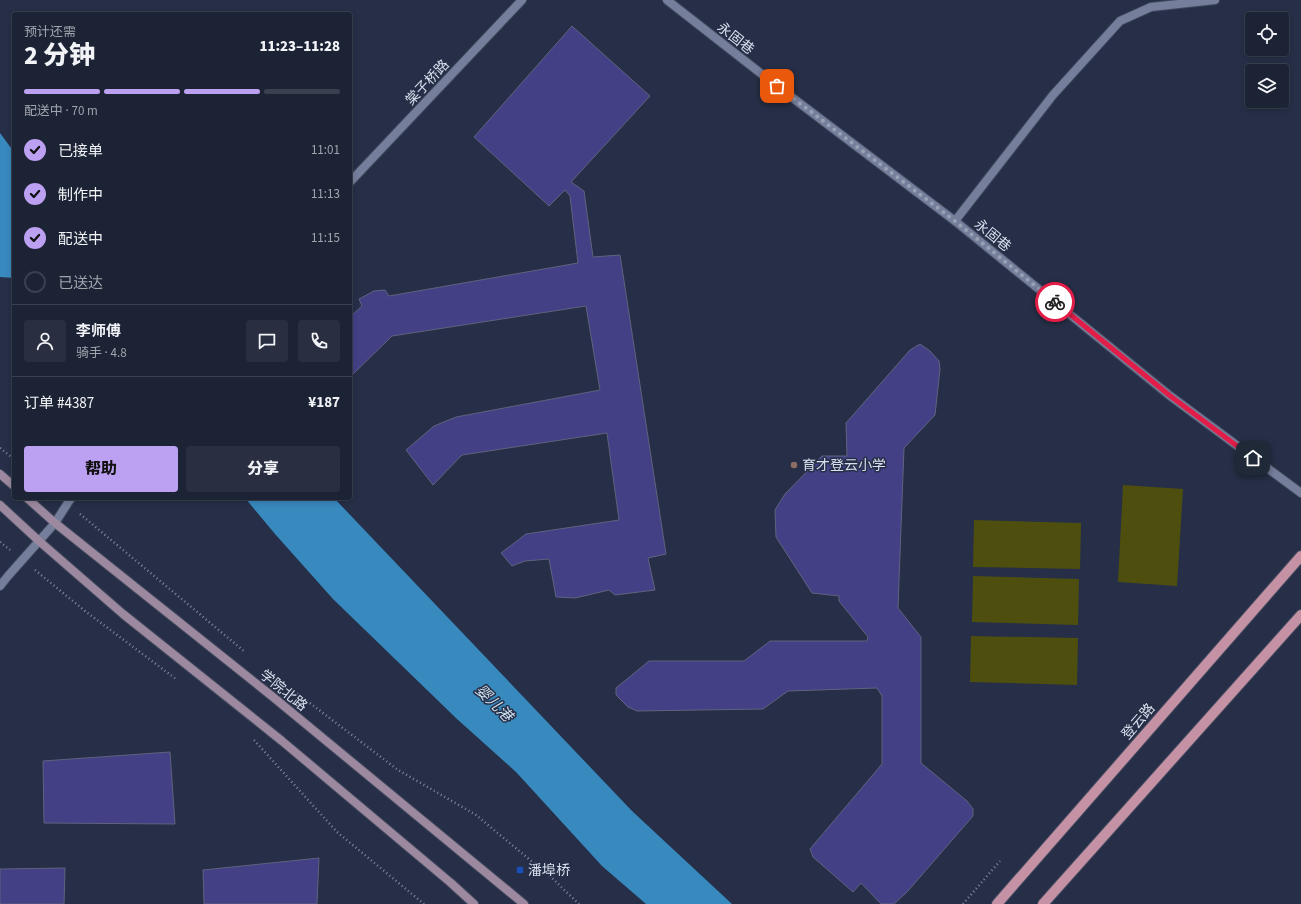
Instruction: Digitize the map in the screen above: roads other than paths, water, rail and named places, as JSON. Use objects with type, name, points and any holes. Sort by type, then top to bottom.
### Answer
[{"type":"main road","points":[[0,474],[12,484]]},
{"type":"main road","name":"学院北路","points":[[29,500],[55,523],[272,697],[524,904]]},
{"type":"main road","points":[[0,505],[123,614],[282,741],[474,904]]},
{"type":"main road","name":"登云路","points":[[997,904],[1301,556]]},
{"type":"main road","points":[[1043,904],[1301,615]]},
{"type":"street","name":"棠子桥路","points":[[352,180],[522,0]]},
{"type":"street","name":"永固巷","points":[[667,0],[777,86],[955,221],[1169,395],[1301,493]]},
{"type":"street","points":[[955,221],[1052,95],[1120,21],[1151,7],[1215,0]]},
{"type":"street","points":[[0,586],[55,523],[69,501]]},
{"type":"water","points":[[0,133],[12,149],[12,278],[0,277]]},
{"type":"water","name":"婴儿港","points":[[247,500],[336,500],[632,811],[732,904],[646,904],[602,866],[516,772],[457,719],[333,599]]},
{"type":"place","name":"育才登云小学","points":[[794,465]]},
{"type":"place","name":"潘埠桥","points":[[520,870]]}]
